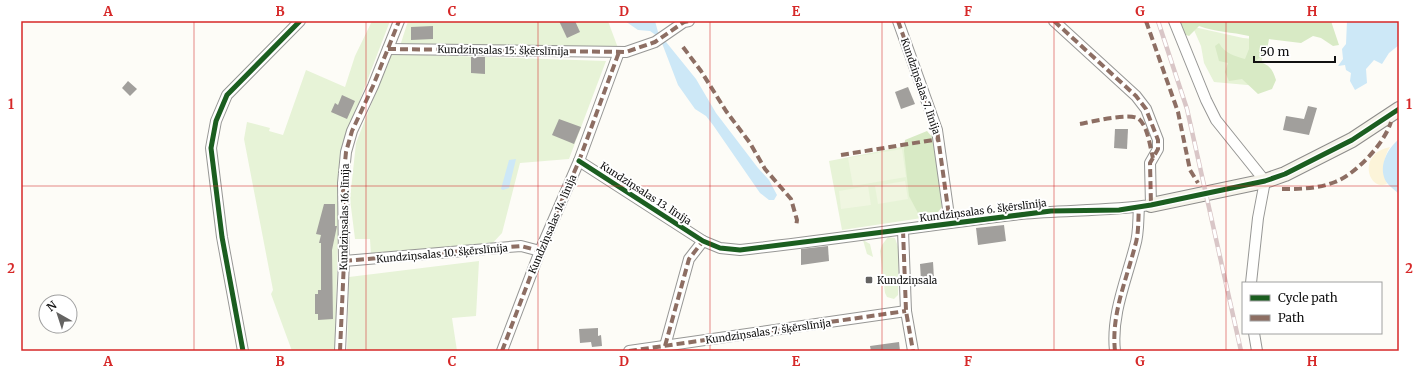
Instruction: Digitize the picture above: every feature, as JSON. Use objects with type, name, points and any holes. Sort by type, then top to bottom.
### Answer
[{"type":"street","points":[[243,351],[222,237],[212,159],[212,133],[220,109],[227,95],[300,21]]},
{"type":"street","name":"Kundziņsalas 16. līnija","points":[[340,351],[344,262],[343,183],[346,152],[352,131],[399,21]]},
{"type":"street","name":"Kundziņsalas 15. šķērslīnija","points":[[388,49],[626,52],[655,42],[687,21]]},
{"type":"street","name":"Kundziņsalas 7. līnija","points":[[898,21],[937,130],[950,223]]},
{"type":"street","points":[[1054,21],[1136,96],[1146,109],[1158,140],[1158,149],[1150,163],[1145,206],[1136,245],[1119,298],[1114,338],[1115,351]]},
{"type":"street","points":[[1174,21],[1194,72],[1216,120],[1265,181],[1258,218],[1252,282]]},
{"type":"street","name":"Kundziņsalas 14. līnija","points":[[502,351],[540,251],[579,161],[619,52]]},
{"type":"street","name":"Kundziņsalas 6. šķērslīnija","points":[[703,241],[720,248],[740,250],[1051,211],[1119,210],[1145,206],[1265,181],[1285,174],[1352,140],[1399,109]]},
{"type":"street","name":"Kundziņsalas 13. līnija","points":[[579,161],[703,241]]},
{"type":"street","points":[[903,230],[906,311],[913,351]]},
{"type":"street","points":[[665,346],[689,259],[703,241]]},
{"type":"street","name":"Kundziņsalas 10. šķērslīnija","points":[[344,262],[521,246],[540,251]]},
{"type":"street","name":"Kundziņsalas 7. šķērslīnija","points":[[630,351],[906,311]]},
{"type":"street","points":[[1254,334],[1257,351]]},
{"type":"green space","points":[[372,21],[390,21],[340,152],[335,351],[292,351],[271,294],[273,290],[244,139],[247,122],[270,128],[269,131],[283,135],[306,70],[345,87],[355,56]]},
{"type":"green space","points":[[408,21],[608,21],[618,48],[400,46]]},
{"type":"green space","points":[[1181,21],[1331,21],[1339,45],[1333,46],[1321,38],[1313,36],[1301,43],[1269,39],[1267,50],[1256,61],[1269,67],[1276,80],[1272,89],[1258,94],[1242,79],[1229,81],[1225,72],[1228,63],[1219,61],[1215,46],[1219,43],[1227,52],[1245,59],[1249,49],[1249,36],[1211,30],[1199,26],[1189,36],[1181,33]]},
{"type":"green space","points":[[1194,27],[1243,38],[1265,40],[1258,86],[1214,82],[1204,63],[1201,46]]},
{"type":"green space","points":[[391,54],[606,61],[569,159],[520,163],[502,233],[490,246],[371,256],[370,239],[355,239],[350,199],[356,143]]},
{"type":"green space","points":[[927,131],[933,138],[942,207],[938,212],[918,213],[909,196],[904,151],[905,140]]},
{"type":"green space","points":[[937,140],[944,196],[922,218],[842,230],[829,161]]},
{"type":"green space","points":[[902,149],[906,177],[853,186],[848,158]]},
{"type":"green space","points":[[905,181],[908,199],[878,204],[875,186]]},
{"type":"green space","points":[[868,186],[871,205],[841,209],[839,191]]},
{"type":"green space","name":"Kundziņsala","points":[[888,237],[895,238],[899,250],[898,295],[894,299],[887,297],[885,293],[880,251],[882,245]]},
{"type":"green space","points":[[863,240],[870,244],[873,257],[867,254]]},
{"type":"green space","points":[[479,261],[476,316],[452,318],[457,351],[347,351],[349,277]]},
{"type":"sand","points":[[1390,147],[1386,155],[1384,165],[1384,175],[1387,184],[1381,185],[1375,183],[1371,178],[1369,164],[1379,151]]},
{"type":"water","points":[[625,21],[655,21],[658,32],[696,79],[716,113],[769,180],[777,195],[774,200],[769,200],[760,193],[713,125],[706,116],[695,109],[678,85],[660,38],[650,31],[638,30]]},
{"type":"water","points":[[1347,21],[1399,21],[1399,45],[1389,53],[1382,64],[1374,60],[1366,69],[1367,83],[1355,90],[1350,81],[1351,73],[1346,70],[1345,65],[1338,66],[1343,59],[1342,49],[1346,44]]},
{"type":"water","points":[[1399,139],[1399,194],[1387,183],[1384,177],[1383,165],[1387,153]]},
{"type":"water","points":[[516,159],[509,188],[503,190],[501,189],[509,160]]},
{"type":"building","points":[[559,21],[575,21],[580,32],[567,38]]},
{"type":"building","points":[[433,26],[433,39],[411,40],[411,27]]},
{"type":"building","points":[[471,57],[485,57],[485,74],[471,73]]},
{"type":"building","points":[[128,81],[137,89],[130,96],[122,88]]},
{"type":"building","points":[[908,87],[915,104],[901,109],[895,92]]},
{"type":"building","points":[[342,95],[355,101],[347,119],[331,112],[335,103],[338,105]]},
{"type":"building","points":[[1308,106],[1317,108],[1309,135],[1283,130],[1286,116],[1304,119]]},
{"type":"building","points":[[559,119],[581,127],[574,144],[552,135]]},
{"type":"building","points":[[1115,129],[1128,129],[1127,149],[1114,148]]},
{"type":"building","points":[[324,204],[335,204],[335,226],[337,226],[332,250],[333,319],[318,320],[318,314],[315,314],[315,294],[318,294],[318,290],[321,290],[321,243],[319,243],[321,235],[316,234]]},
{"type":"building","points":[[1004,225],[1006,241],[978,245],[976,228]]},
{"type":"building","points":[[828,246],[829,261],[801,265],[801,249]]},
{"type":"building","points":[[933,262],[934,279],[921,280],[920,264]]},
{"type":"building","points":[[598,328],[598,336],[601,335],[602,346],[592,347],[591,342],[580,343],[579,329]]},
{"type":"building","points":[[899,342],[900,351],[871,351],[870,346]]},
{"type":"railway","points":[[1158,21],[1187,109],[1241,351]]},
{"type":"marked path","points":[[340,351],[344,261],[343,183],[346,152],[352,131],[373,86],[399,21]]},
{"type":"marked path","points":[[388,49],[626,52],[655,42],[684,22],[689,21]]},
{"type":"marked path","points":[[898,21],[937,130],[950,223]]},
{"type":"marked path","points":[[1054,21],[1136,96],[1146,109],[1158,140],[1158,149],[1150,163],[1151,205],[1147,206]]},
{"type":"marked path","points":[[1146,21],[1178,112],[1190,170],[1198,183]]},
{"type":"marked path","points":[[683,47],[701,71],[726,111],[750,143],[765,169],[791,199],[797,220],[796,227]]},
{"type":"marked path","points":[[502,351],[540,251],[579,161],[619,52]]},
{"type":"marked path","points":[[1080,124],[1119,117],[1134,117],[1139,119],[1147,132],[1153,158]]},
{"type":"marked path","points":[[1282,189],[1302,189],[1315,187],[1335,182],[1343,178],[1360,165],[1376,149],[1391,122]]},
{"type":"marked path","points":[[841,155],[939,139]]},
{"type":"marked path","points":[[1115,351],[1114,338],[1117,311],[1138,232],[1139,207]]},
{"type":"marked path","points":[[903,230],[906,311],[913,351]]},
{"type":"marked path","points":[[665,346],[689,259],[703,241]]},
{"type":"marked path","points":[[344,261],[521,246],[540,251]]},
{"type":"marked path","points":[[629,351],[906,311]]},
{"type":"cycle path","points":[[243,351],[222,237],[211,148],[216,121],[227,95],[300,21]]},
{"type":"cycle path","points":[[579,161],[703,241],[720,248],[740,250],[1051,211],[1119,210],[1151,205],[1265,181],[1285,174],[1352,140],[1399,109]]},
{"type":"place","name":"Kundziņsala","points":[[869,280]]}]
